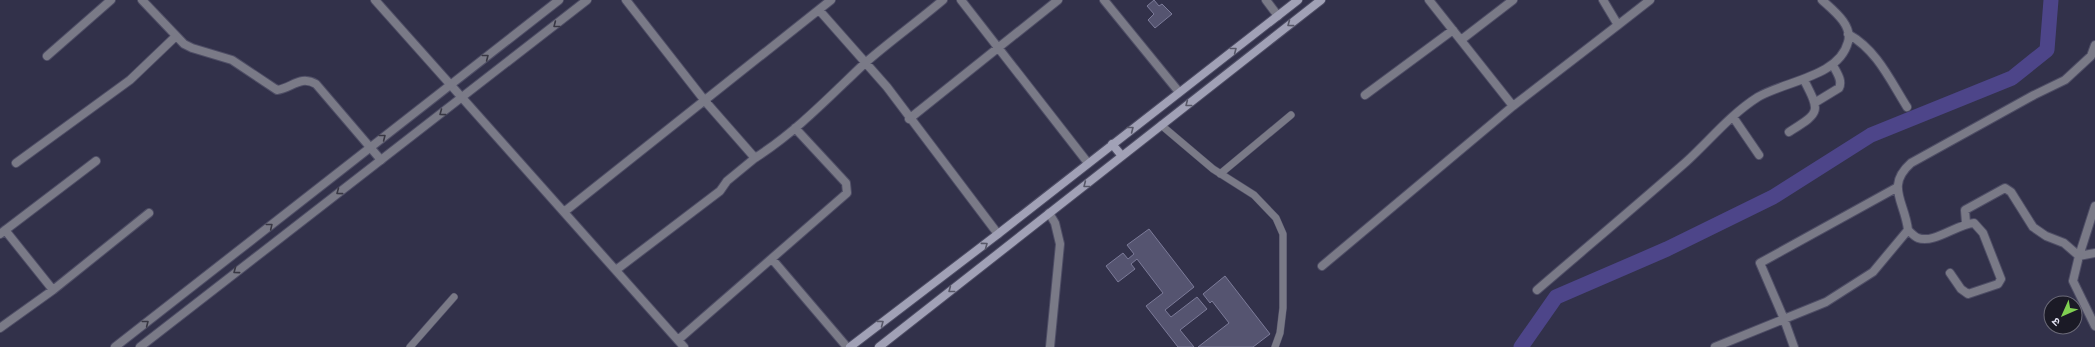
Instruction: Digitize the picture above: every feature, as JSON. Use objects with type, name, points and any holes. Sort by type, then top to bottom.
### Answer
[{"type":"main road","points":[[850,347],[998,234],[1298,0]]},
{"type":"main road","points":[[879,347],[1321,0]]},
{"type":"main road","points":[[1112,144],[1122,156]]},
{"type":"street","points":[[47,56],[111,0]]},
{"type":"street","points":[[142,0],[175,37],[192,48],[232,60],[277,90],[284,89],[302,80],[309,80],[316,84],[380,160]]},
{"type":"street","points":[[375,0],[684,347]]},
{"type":"street","points":[[115,347],[558,0]]},
{"type":"street","points":[[140,347],[462,98],[586,0]]},
{"type":"street","points":[[626,0],[705,101],[755,158]]},
{"type":"street","points":[[564,212],[831,0]]},
{"type":"street","points":[[616,270],[720,191],[727,181],[755,158],[774,146],[866,63],[943,0]]},
{"type":"street","points":[[962,0],[1088,163]]},
{"type":"street","points":[[909,119],[1058,0]]},
{"type":"street","points":[[1104,0],[1179,92]]},
{"type":"street","points":[[1266,0],[1278,16]]},
{"type":"street","points":[[1429,0],[1513,106]]},
{"type":"street","points":[[1461,40],[1513,0]]},
{"type":"street","points":[[1603,0],[1618,25]]},
{"type":"street","points":[[1322,266],[1513,106],[1650,0]]},
{"type":"street","points":[[1537,290],[1687,161],[1733,117],[1764,94],[1804,80],[1832,65],[1848,42],[1848,34],[1844,23],[1822,0]]},
{"type":"street","points":[[819,10],[887,87],[909,119],[998,234]]},
{"type":"street","points":[[1365,95],[1453,30]]},
{"type":"street","points":[[1848,34],[1859,40],[1873,53],[1907,107]]},
{"type":"street","points":[[16,164],[130,80],[175,37]]},
{"type":"street","points":[[1718,346],[1826,302],[1873,272],[1908,230],[1907,219],[1896,188],[1902,171],[1911,163],[2034,95],[2065,80],[2091,56],[2095,45]]},
{"type":"street","points":[[1789,132],[1811,118],[1816,102],[1839,88],[1841,85],[1841,80],[1832,65]]},
{"type":"street","points":[[1804,80],[1816,102]]},
{"type":"street","points":[[1733,117],[1759,155]]},
{"type":"street","points":[[678,340],[847,193],[846,183],[795,128]]},
{"type":"street","points":[[53,290],[2,232],[96,161]]},
{"type":"street","points":[[1794,347],[1784,319],[1760,263],[1896,188]]},
{"type":"street","points":[[1966,223],[1964,210],[2005,188],[2012,192],[2033,227],[2046,236],[2064,243],[2079,256]]},
{"type":"street","points":[[2095,206],[2079,256],[2073,281],[2095,326]]},
{"type":"street","points":[[0,328],[53,290],[149,213]]},
{"type":"street","points":[[1048,213],[1055,223],[1060,244],[1050,347]]},
{"type":"street","points":[[1908,230],[1918,238],[1926,239],[1943,234],[1966,223],[1974,223],[1983,233],[2001,279],[1998,284],[1968,294],[1961,289],[1950,273]]},
{"type":"street","points":[[2079,256],[2095,253]]},
{"type":"street","points":[[772,259],[847,347]]},
{"type":"lane","points":[[1220,174],[1291,115]]},
{"type":"lane","points":[[1161,125],[1220,174],[1254,195],[1276,218],[1282,234],[1283,308],[1280,333],[1275,347]]},
{"type":"lane","points":[[410,347],[454,297]]},
{"type":"building","points":[[1154,0],[1159,6],[1162,4],[1172,14],[1155,28],[1148,20],[1154,14],[1147,6]]},
{"type":"building","points":[[1149,229],[1194,287],[1165,310],[1171,317],[1197,297],[1207,309],[1180,330],[1194,347],[1178,347],[1146,306],[1163,293],[1137,259],[1131,264],[1135,269],[1118,282],[1106,266],[1123,253],[1128,259],[1134,254],[1127,245]]},
{"type":"building","points":[[1225,276],[1270,334],[1253,347],[1198,347],[1229,323],[1212,301],[1210,303],[1203,294]]},
{"type":"waterway","points":[[1521,347],[1556,297],[1667,249],[1773,197],[1871,135],[2012,78],[2047,50],[2051,0]]}]
